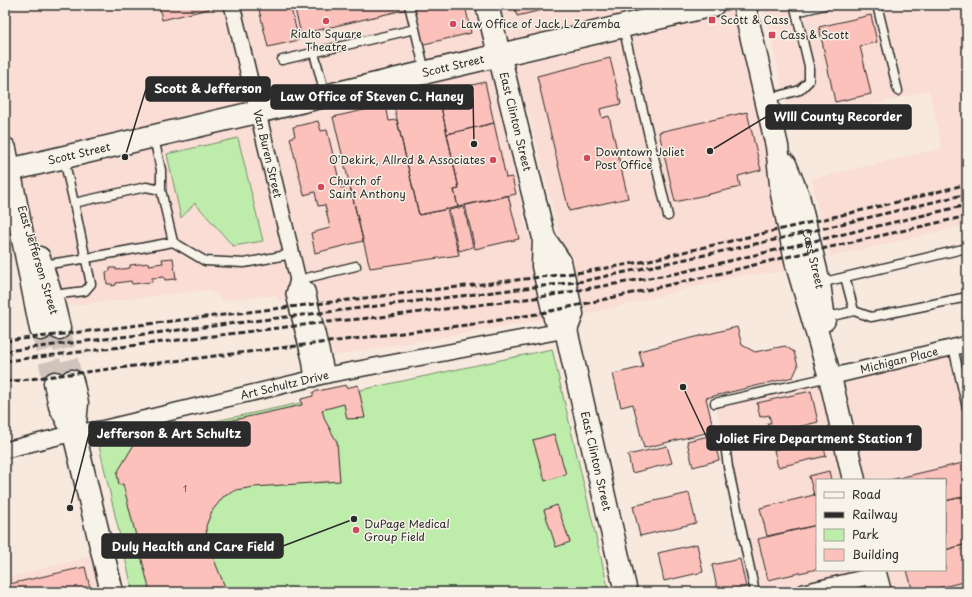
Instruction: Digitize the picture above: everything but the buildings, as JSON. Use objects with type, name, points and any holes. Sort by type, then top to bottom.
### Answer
[{"type":"main road","name":"East Clinton Street","points":[[486,5],[544,238],[560,262],[572,314],[566,330],[626,592]]},
{"type":"main road","name":"Scott Street","points":[[7,163],[63,157],[713,5]]},
{"type":"main road","name":"Cass Street","points":[[744,5],[777,146],[782,194],[797,266],[830,377],[854,479]]},
{"type":"main road","name":"Cass Street","points":[[777,146],[798,196],[819,283],[830,377]]},
{"type":"main road","name":"East Jefferson Street","points":[[7,163],[51,295],[50,329],[7,163]]},
{"type":"main road","points":[[63,382],[77,403],[74,433],[112,592]]},
{"type":"street","name":"Van Buren Street","points":[[232,5],[298,280],[294,294],[310,359],[320,377]]},
{"type":"street","name":"Art Schultz Drive","points":[[5,450],[74,433],[101,429],[320,377],[566,330]]},
{"type":"street","name":"Michigan Place","points":[[830,377],[960,345]]},
{"type":"street","points":[[804,592],[877,579]]},
{"type":"lane","points":[[409,5],[425,73]]},
{"type":"lane","points":[[766,99],[800,90],[809,81],[809,66],[795,8],[825,5]]},
{"type":"lane","points":[[877,5],[898,91]]},
{"type":"lane","points":[[622,27],[668,216]]},
{"type":"lane","points":[[282,60],[415,29]]},
{"type":"lane","points":[[314,52],[325,96]]},
{"type":"lane","points":[[153,136],[161,170],[161,190],[172,242]]},
{"type":"lane","points":[[51,295],[85,291],[91,284],[63,157]]},
{"type":"lane","points":[[74,203],[146,187],[161,190]]},
{"type":"lane","points":[[41,265],[172,242],[205,261],[244,263],[292,254]]},
{"type":"lane","points":[[819,283],[967,248]]},
{"type":"lane","points":[[298,280],[356,266]]},
{"type":"lane","points":[[845,277],[854,311]]},
{"type":"lane","points":[[823,318],[854,311],[871,317],[967,297]]},
{"type":"lane","points":[[960,345],[967,408]]},
{"type":"lane","points":[[715,403],[830,377]]},
{"type":"lane","points":[[724,437],[728,467],[755,592]]},
{"type":"shaded area","points":[[5,5],[484,5],[496,58],[504,129],[547,319],[333,356],[317,295],[278,301],[276,295],[224,300],[209,290],[47,308],[5,137]]},
{"type":"shaded area","points":[[488,5],[707,5],[500,54]]},
{"type":"shaded area","points":[[720,5],[742,5],[791,271],[740,276],[580,316],[528,111],[501,57]]},
{"type":"shaded area","points":[[766,5],[967,5],[967,225],[830,257],[812,179],[942,148],[929,90],[791,127],[765,12]]},
{"type":"shaded area","points":[[957,348],[967,387],[967,592],[711,592],[754,582],[716,406]]},
{"type":"shaded area","points":[[100,554],[110,592],[5,592],[5,578]]},
{"type":"green space","points":[[238,138],[263,241],[233,246],[195,203],[181,218],[167,154]]},
{"type":"green space","points":[[552,349],[609,592],[133,592],[99,446]]},
{"type":"tunnel","points":[[59,328],[72,381]]},
{"type":"tunnel","points":[[41,329],[55,383]]},
{"type":"railway","points":[[5,341],[583,272],[641,262],[910,199],[967,184]]},
{"type":"railway","points":[[5,351],[584,281],[774,240],[967,194]]},
{"type":"railway","points":[[5,361],[534,298],[678,273],[967,205]]},
{"type":"railway","points":[[5,382],[474,324],[537,314],[967,216]]},
{"type":"place","name":"Scott & Cass","points":[[712,20]]},
{"type":"place","name":"Rialto Square Theatre","points":[[326,21]]},
{"type":"place","name":"Law Office of Jack L Zaremba","points":[[453,24]]},
{"type":"place","name":"Cass & Scott","points":[[772,35]]},
{"type":"place","name":"Law Office of Steven C. Haney","points":[[474,144]]},
{"type":"place","name":"WIll County Recorder","points":[[710,151]]},
{"type":"place","name":"Scott & Jefferson","points":[[125,157]]},
{"type":"place","name":"Downtown Joliet Post Office","points":[[587,158]]},
{"type":"place","name":"O'Dekirk, Allred & Associates","points":[[493,160]]},
{"type":"place","name":"Church of Saint Anthony","points":[[321,187]]},
{"type":"place","name":"Joliet Fire Department Station 1","points":[[683,387]]},
{"type":"place","name":"Jefferson & Art Schultz","points":[[70,508]]},
{"type":"place","name":"Duly Health and Care Field","points":[[354,519]]},
{"type":"place","name":"DuPage Medical Group Field","points":[[356,530]]}]
